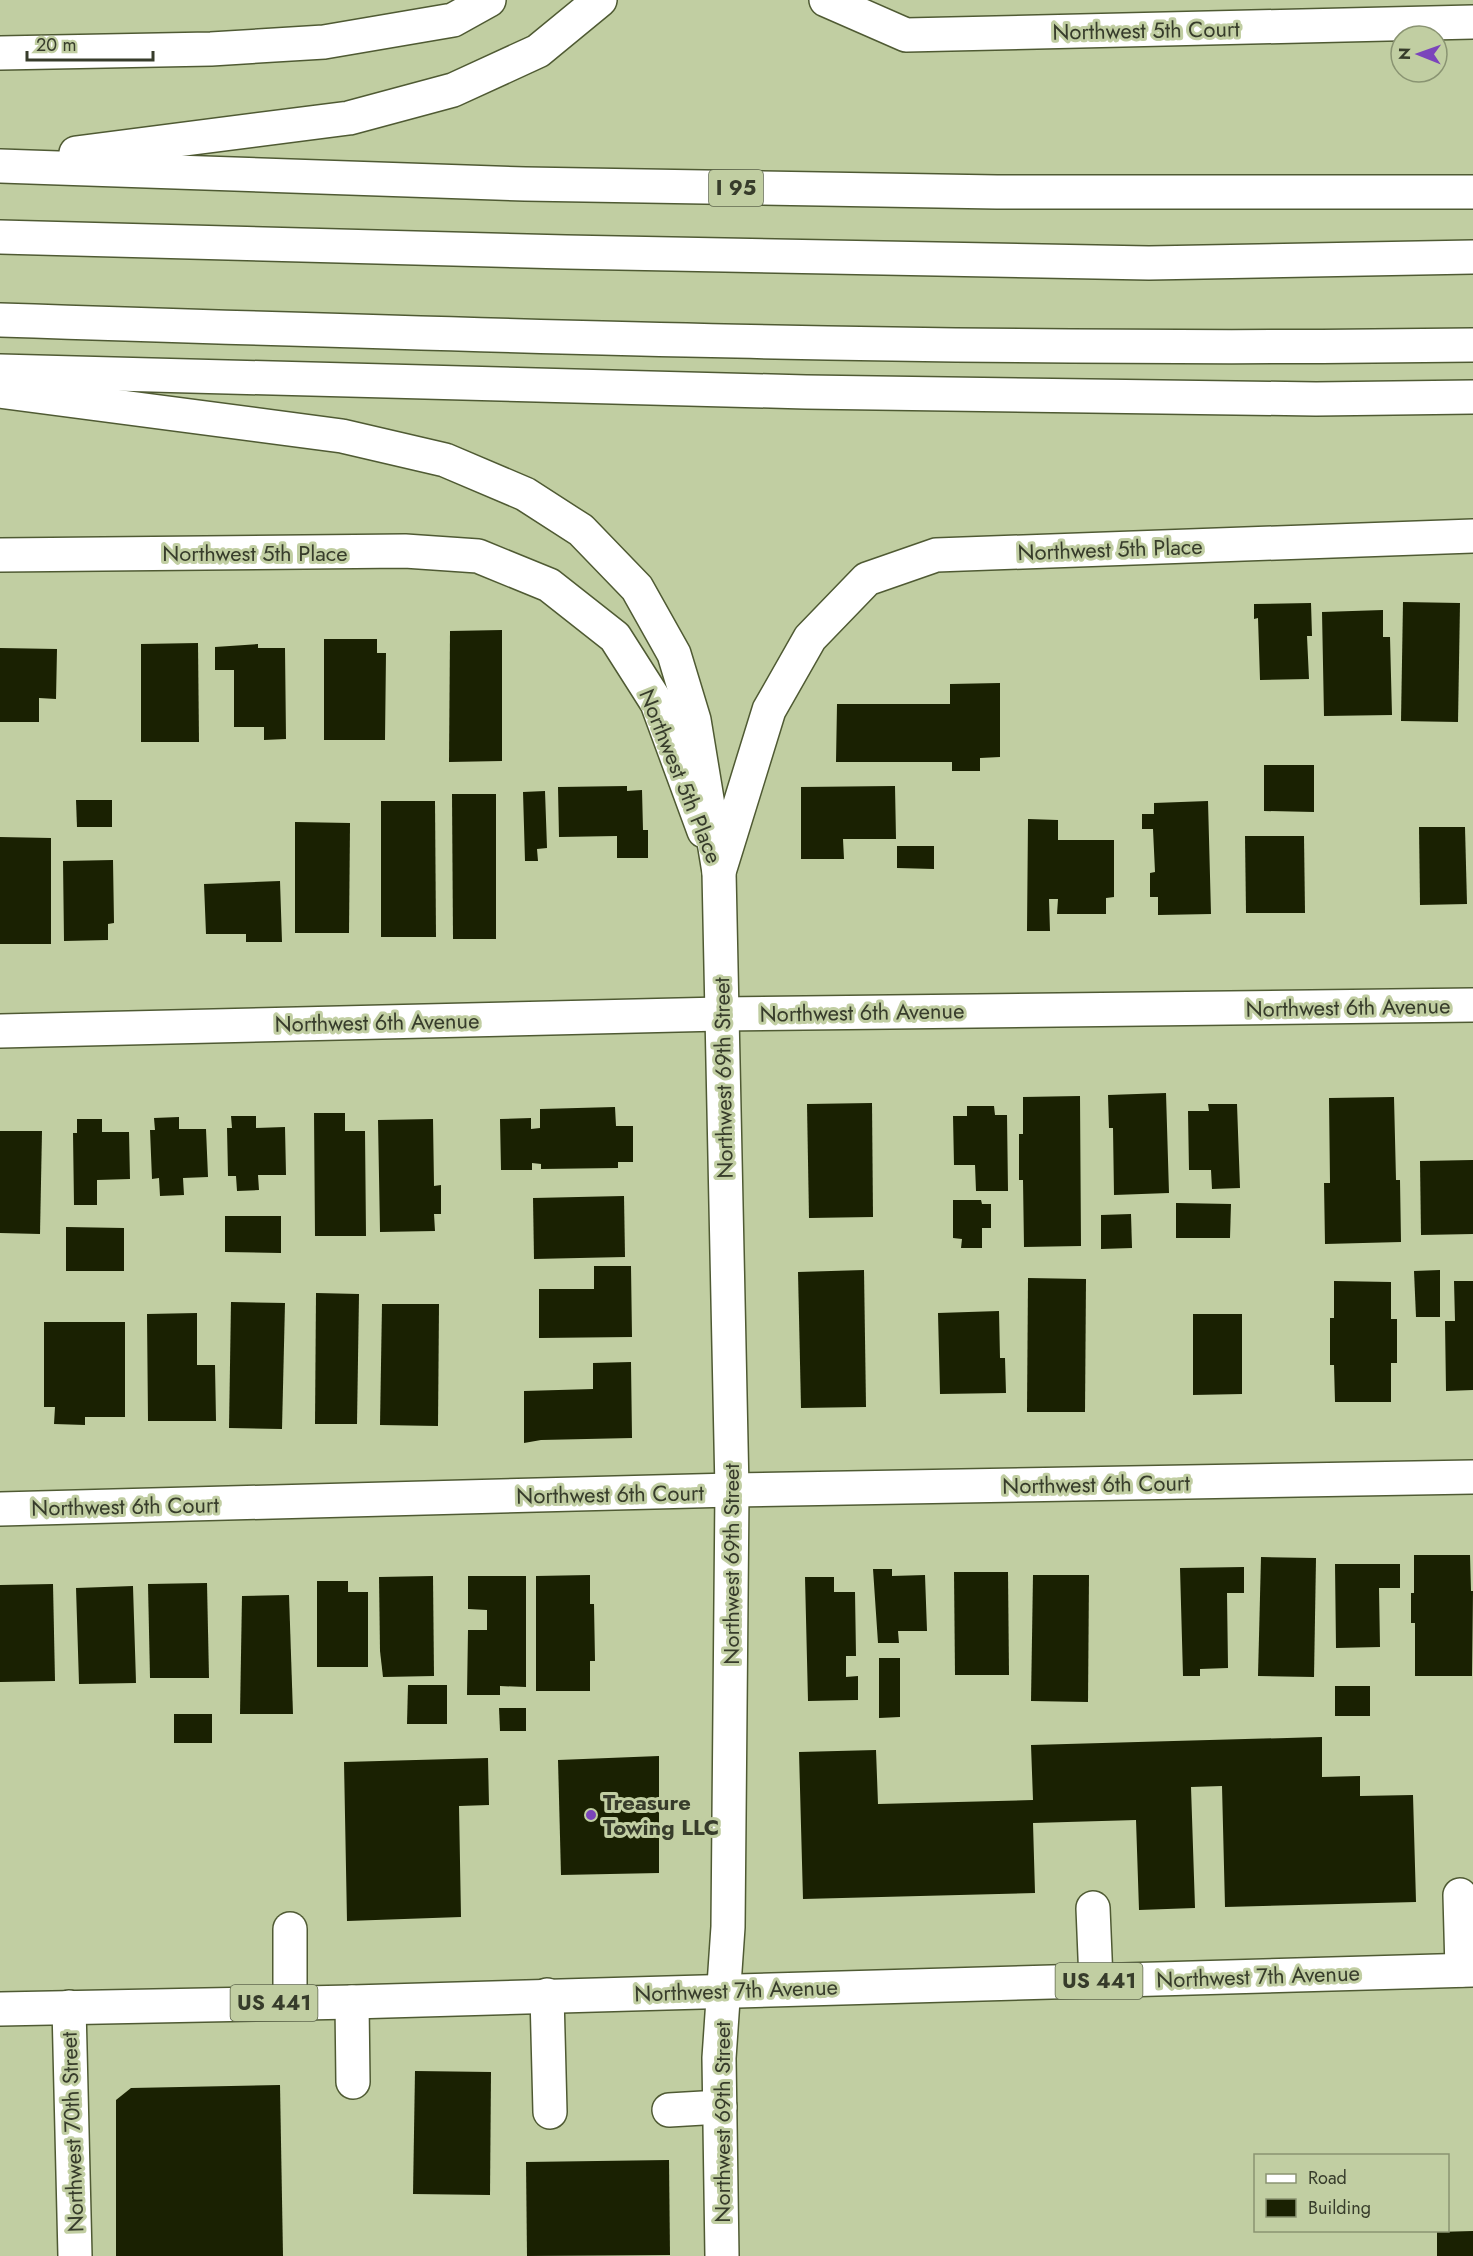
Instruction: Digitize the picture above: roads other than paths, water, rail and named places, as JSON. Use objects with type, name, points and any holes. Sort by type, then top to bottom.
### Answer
[{"type":"main road","points":[[0,53],[211,49],[324,42],[453,20],[489,0]]},
{"type":"main road","points":[[0,164],[349,118],[453,90],[538,51],[600,0]]},
{"type":"main road","name":"Northwest 5th Court","points":[[826,0],[906,35],[1473,22]]},
{"type":"main road","name":"I 95","points":[[0,164],[513,183],[749,188],[1021,192],[1473,192]]},
{"type":"main road","points":[[0,237],[566,252],[1149,263],[1473,257]]},
{"type":"main road","points":[[0,320],[497,335],[885,343],[1312,347],[1473,345]]},
{"type":"main road","points":[[0,371],[806,392],[1316,399],[1473,397]]},
{"type":"main road","points":[[0,391],[342,436],[445,460],[525,494],[581,530],[637,588],[674,654],[694,720],[719,872]]},
{"type":"main road","name":"Northwest 5th Place","points":[[719,872],[769,710],[810,638],[867,579],[936,555],[1473,536]]},
{"type":"main road","name":"Northwest 5th Place","points":[[0,555],[405,551],[478,556],[549,585],[615,637],[657,703],[719,872]]},
{"type":"main road","name":"Northwest 69th Street","points":[[719,872],[732,1490],[728,1927],[719,2058],[722,2256]]},
{"type":"main road","name":"Northwest 6th Avenue","points":[[0,1031],[721,1014],[1473,1005]]},
{"type":"main road","name":"Northwest 6th Court","points":[[0,1509],[732,1490],[1473,1476]]},
{"type":"main road","points":[[1460,1895],[1468,1970]]},
{"type":"main road","points":[[1093,1908],[1096,1981]]},
{"type":"main road","points":[[290,1929],[290,2002]]},
{"type":"main road","name":"Northwest 7th Avenue","points":[[0,2009],[352,2002],[1468,1970]]},
{"type":"main road","points":[[548,1995],[550,2112]]},
{"type":"main road","points":[[352,2002],[353,2082]]},
{"type":"main road","name":"Northwest 70th Street","points":[[69,2007],[75,2256]]},
{"type":"main road","points":[[669,2110],[720,2107]]},
{"type":"place","name":"Treasure Towing LLC","points":[[591,1815]]}]
